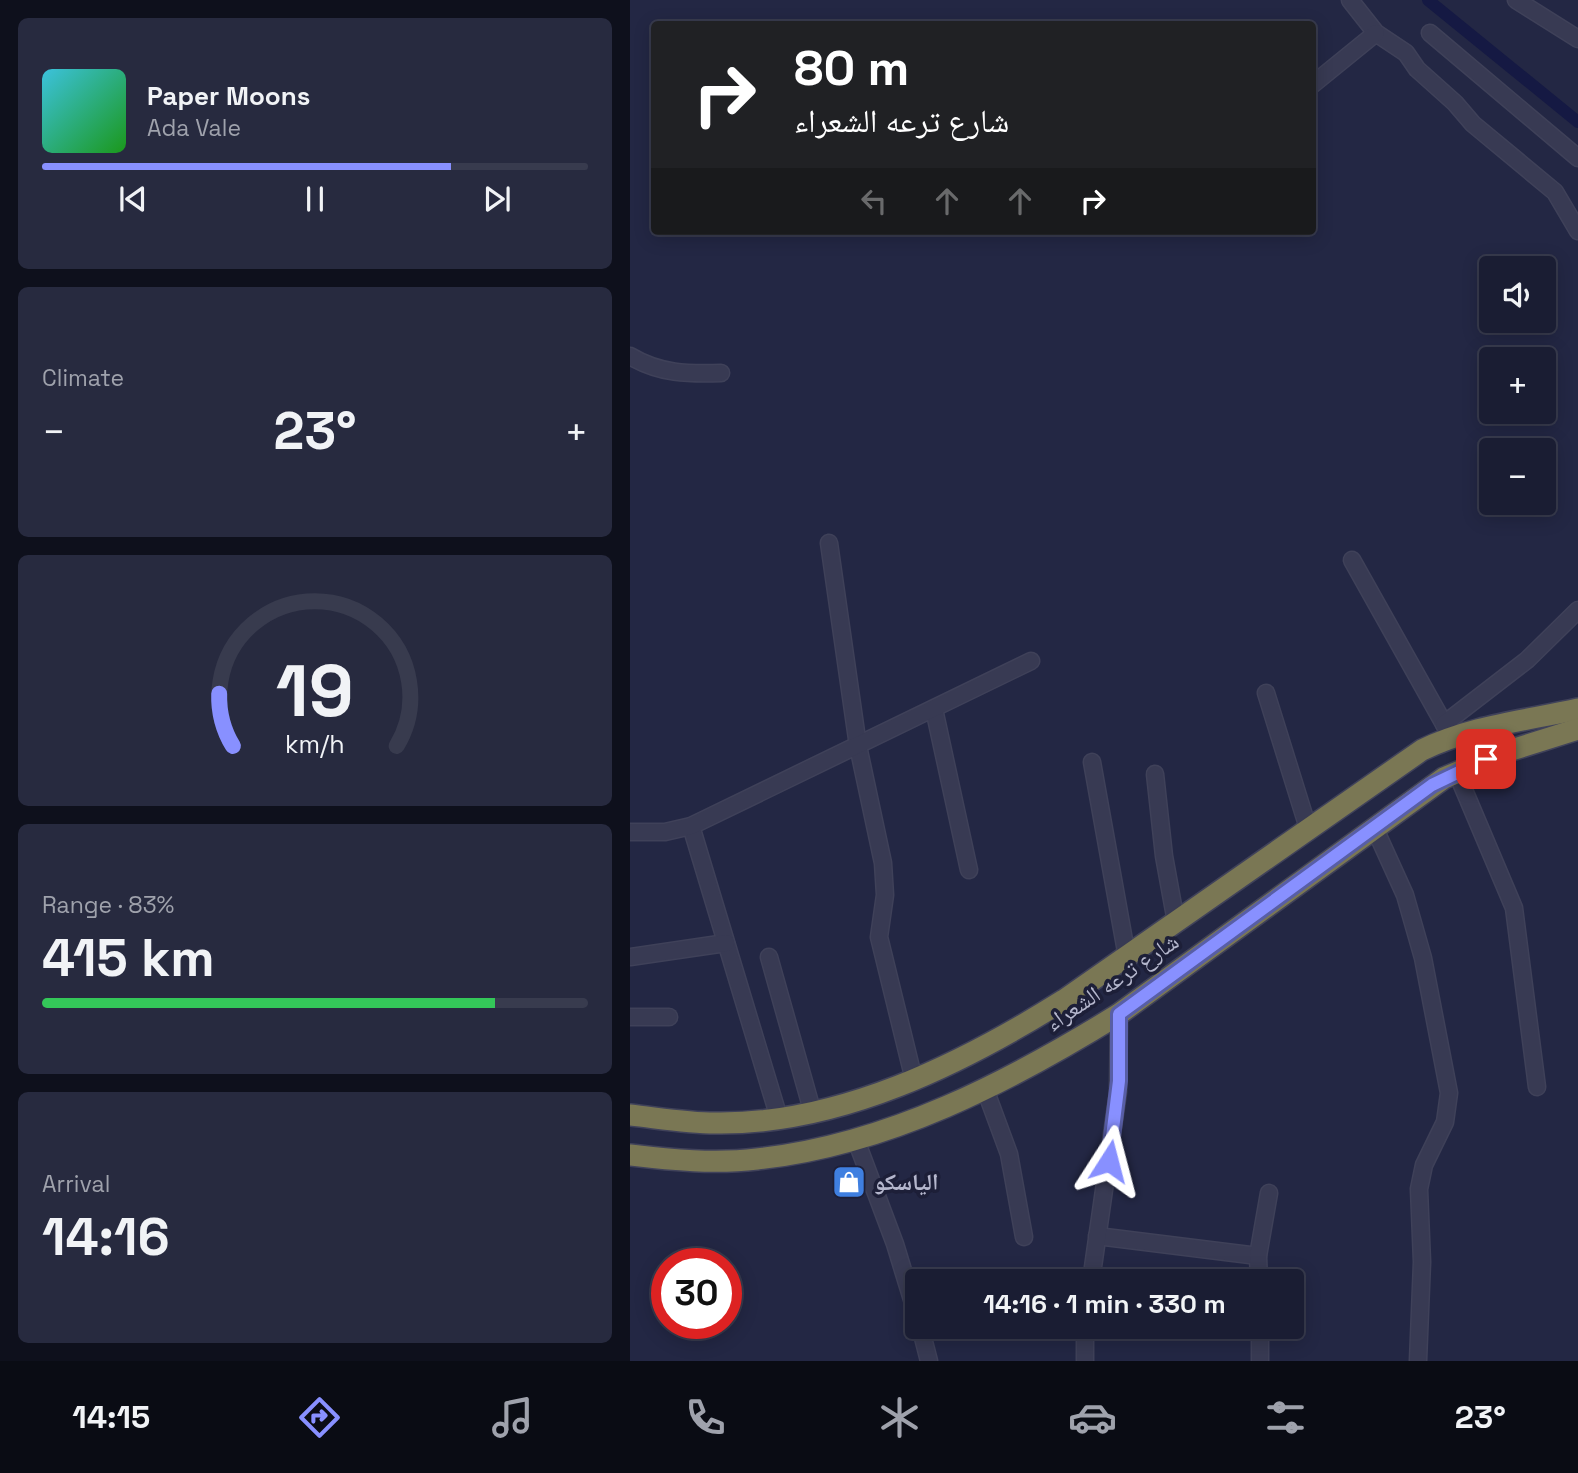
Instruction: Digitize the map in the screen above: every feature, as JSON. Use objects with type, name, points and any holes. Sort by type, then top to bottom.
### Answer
[{"type":"highway","name":"شارع ترعه الشعراء","points":[[630,1115],[717,1123],[779,1118],[914,1080],[1013,1032],[1127,957],[1447,730],[1478,728],[1578,709]]},
{"type":"highway","points":[[1478,728],[1476,743],[1486,759]]},
{"type":"highway","name":"شارع ترعه الشعراء","points":[[630,1155],[718,1161],[788,1155],[856,1140],[926,1115],[985,1089],[1119,1014],[1450,774],[1486,759],[1578,729]]},
{"type":"highway","points":[[1422,750],[1437,760],[1450,774]]},
{"type":"highway","points":[[968,1056],[985,1089]]},
{"type":"highway","points":[[717,1123],[718,1161]]},
{"type":"street","points":[[1350,0],[1376,33],[1406,53],[1417,69],[1455,103],[1473,124],[1549,186],[1578,232]]},
{"type":"street","points":[[1516,0],[1577,37]]},
{"type":"street","points":[[1316,82],[1376,33]]},
{"type":"street","points":[[1430,33],[1578,158]]},
{"type":"street","points":[[630,356],[662,371],[683,374],[721,373]]},
{"type":"street","points":[[829,542],[858,746],[885,878],[878,937],[914,1080]]},
{"type":"street","points":[[1352,560],[1447,730],[1527,660],[1578,610]]},
{"type":"street","points":[[630,832],[665,832],[691,826],[1031,661]]},
{"type":"street","points":[[1266,693],[1308,828]]},
{"type":"street","points":[[934,709],[969,870]]},
{"type":"street","points":[[1092,762],[1127,957]]},
{"type":"street","points":[[1155,774],[1164,856],[1176,922]]},
{"type":"street","points":[[1450,774],[1514,908],[1537,1087]]},
{"type":"street","points":[[691,826],[779,1118]]},
{"type":"street","points":[[1375,829],[1405,895],[1423,958],[1448,1093],[1445,1122],[1424,1165],[1419,1189],[1422,1262],[1418,1361]]},
{"type":"street","points":[[630,957],[726,943]]},
{"type":"street","points":[[769,957],[812,1110]]},
{"type":"street","points":[[1093,1269],[1118,1092],[1119,1014]]},
{"type":"street","points":[[630,1017],[669,1017]]},
{"type":"street","points":[[985,1089],[1009,1154],[1024,1237]]},
{"type":"street","points":[[856,1140],[905,1277]]},
{"type":"street","points":[[1259,1269],[1258,1256],[1269,1193]]},
{"type":"street","points":[[1097,1236],[1258,1256]]},
{"type":"street","points":[[923,1339],[929,1361]]},
{"type":"street","points":[[1085,1339],[1085,1361]]},
{"type":"street","points":[[1259,1339],[1260,1361]]},
{"type":"waterway","points":[[1428,0],[1578,122]]},
{"type":"place","name":"الياسكو","points":[[849,1182]]},
{"type":"route","points":[[1109,1161],[1119,1081],[1119,1014],[1432,785],[1456,771],[1486,759]]}]
